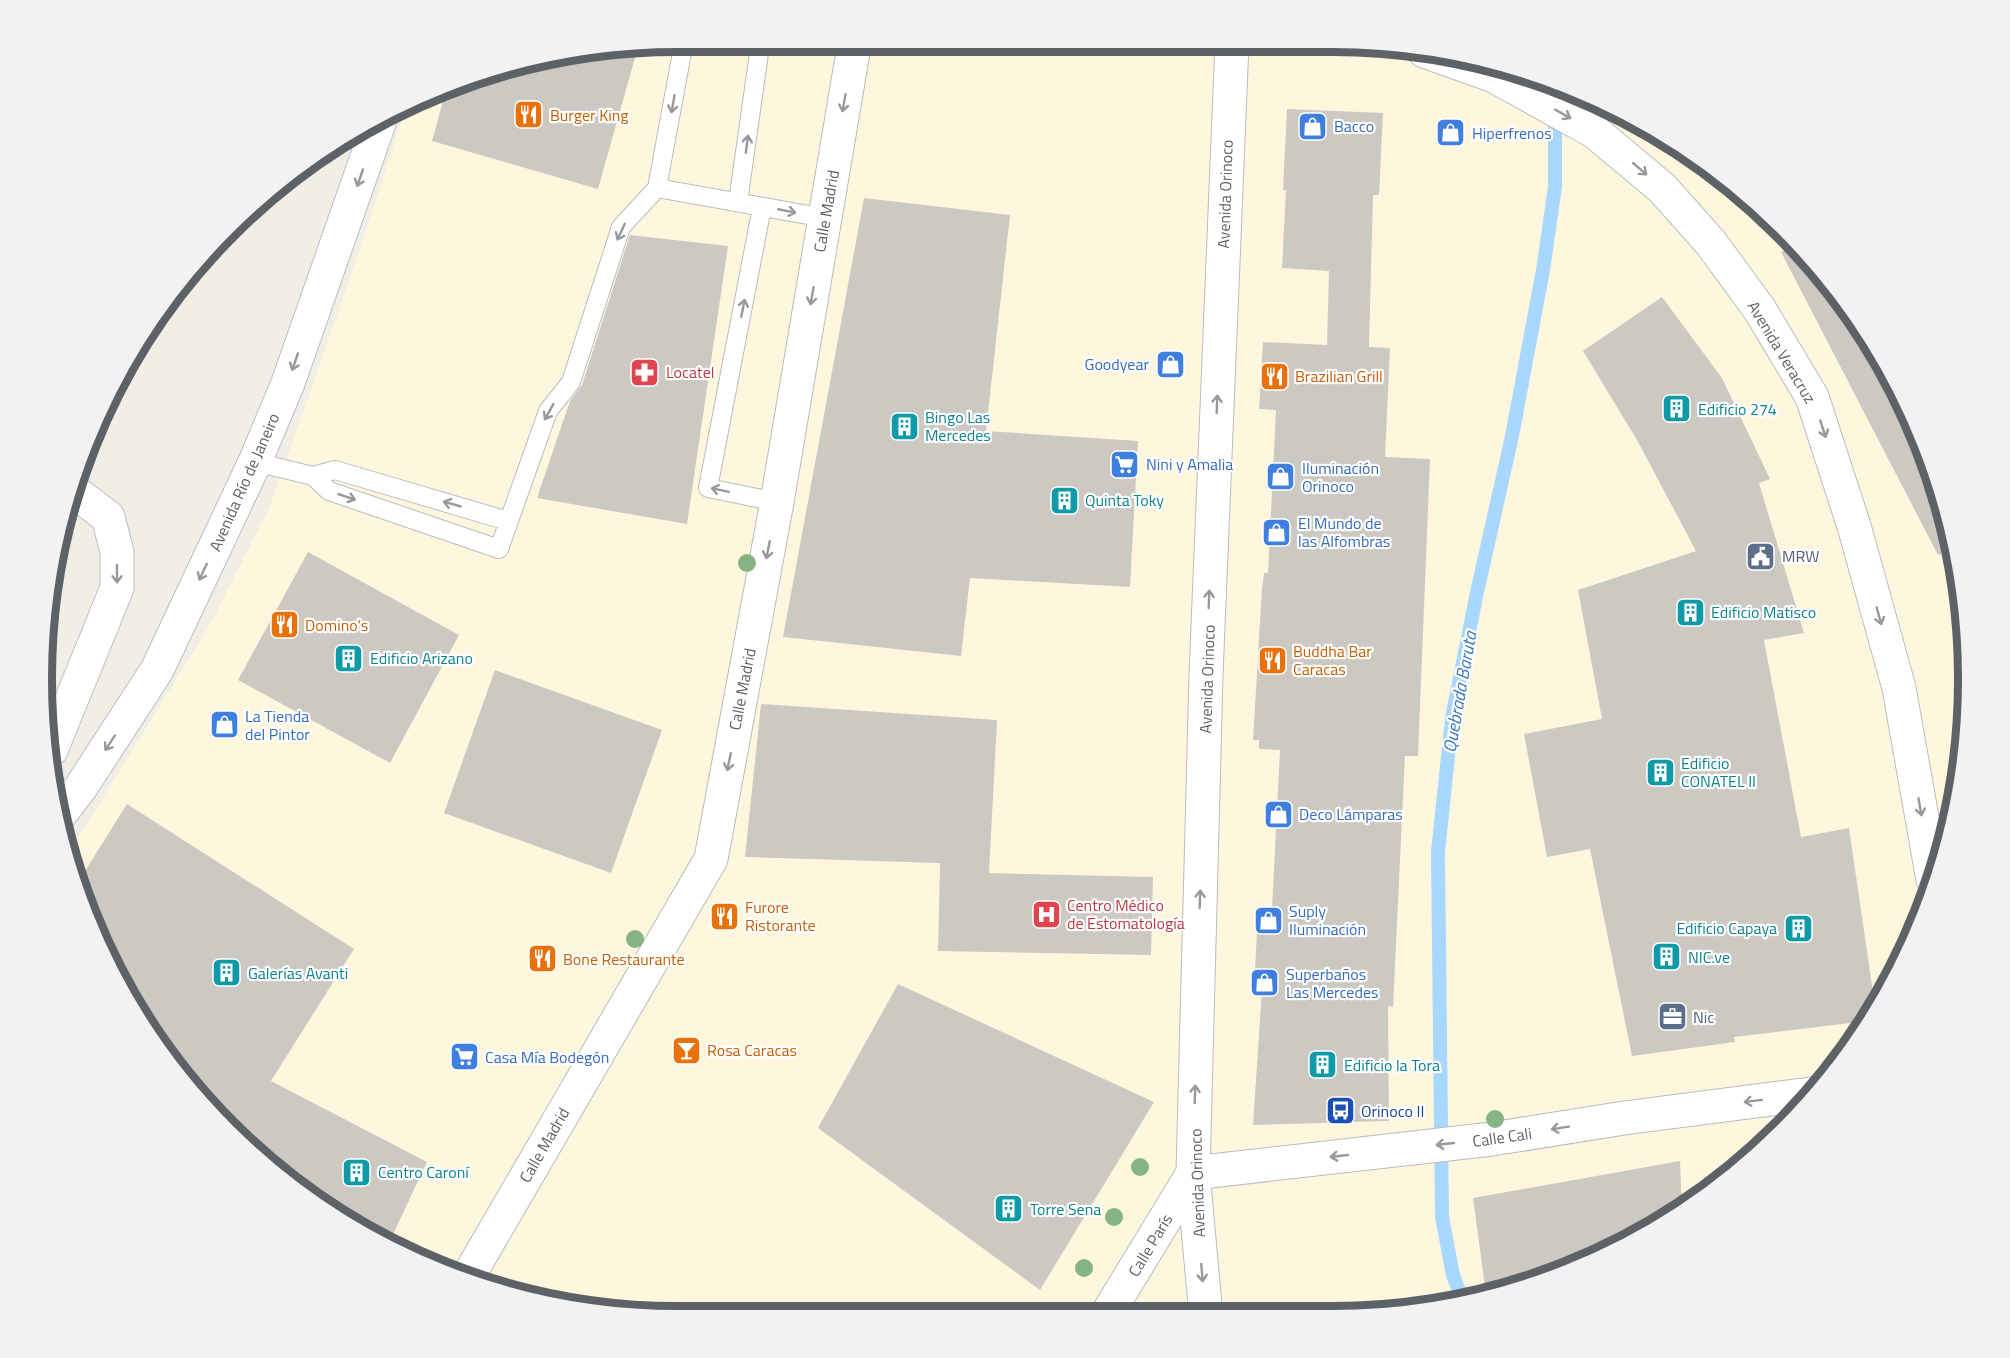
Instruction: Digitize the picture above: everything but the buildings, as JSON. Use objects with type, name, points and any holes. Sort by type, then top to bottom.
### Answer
[{"type":"street","name":"Calle Madrid","points":[[472,1270],[711,859],[777,502],[853,52]]},
{"type":"street","name":"Avenida Orinoco","points":[[1205,1306],[1193,1173],[1206,675],[1232,52]]},
{"type":"street","name":"Avenida Veracruz","points":[[1481,71],[1494,76],[1595,132],[1662,188],[1711,243],[1760,310],[1812,398],[1854,526],[1899,688],[1929,863]]},
{"type":"street","name":"Avenida Río de Janeiro","points":[[66,806],[157,670],[255,462],[288,383],[376,131]]},
{"type":"street","points":[[56,738],[117,588],[117,552],[108,517],[80,496]]},
{"type":"street","name":"Calle Cali","points":[[1193,1173],[1492,1139],[1624,1118],[1799,1096]]},
{"type":"street","name":"Calle París","points":[[1112,1306],[1193,1173]]},
{"type":"lane","points":[[313,476],[329,491],[499,549],[548,411],[571,381],[621,227],[657,188],[682,52]]},
{"type":"lane","points":[[738,202],[759,52]]},
{"type":"lane","points":[[657,188],[825,218]]},
{"type":"lane","points":[[762,207],[708,488],[777,502]]},
{"type":"lane","points":[[255,462],[313,476],[335,470],[508,521]]},
{"type":"shaded area","points":[[679,52],[1331,52],[1413,58],[1453,65],[1493,74],[1571,100],[1644,136],[1679,158],[1744,208],[1774,236],[1802,266],[1852,331],[1874,366],[1910,439],[1936,517],[1945,557],[1952,597],[1958,679],[1952,761],[1945,801],[1936,841],[1910,919],[1874,992],[1852,1027],[1802,1092],[1744,1150],[1679,1200],[1644,1222],[1571,1258],[1493,1284],[1413,1300],[1331,1306],[679,1306],[597,1300],[557,1293],[517,1284],[439,1258],[366,1222],[331,1200],[260,1144],[119,960],[100,919],[75,844],[211,623],[271,504],[358,255],[403,117],[439,100],[517,74],[597,58]]},
{"type":"waterway","name":"Quebrada Baruta","points":[[1459,1292],[1453,1275],[1442,1217],[1438,852],[1452,718],[1512,436],[1543,270],[1555,187],[1555,113],[1552,93]]},
{"type":"place","name":"Burger King","points":[[529,115]]},
{"type":"place","name":"Bacco","points":[[1313,126]]},
{"type":"place","name":"Hiperfrenos","points":[[1451,133]]},
{"type":"place","name":"Goodyear","points":[[1170,364]]},
{"type":"place","name":"Locatel","points":[[645,372]]},
{"type":"place","name":"Brazilian Grill","points":[[1274,376]]},
{"type":"place","name":"Edificio 274","points":[[1677,409]]},
{"type":"place","name":"Bingo Las Mercedes","points":[[904,426]]},
{"type":"place","name":"Nini y Amalia","points":[[1125,464]]},
{"type":"place","name":"Iluminación Orinoco","points":[[1281,477]]},
{"type":"place","name":"Quinta Toky","points":[[1064,500]]},
{"type":"place","name":"El Mundo de las Alfombras","points":[[1277,532]]},
{"type":"place","name":"MRW","points":[[1761,556]]},
{"type":"place","name":"Edificio Matisco","points":[[1690,612]]},
{"type":"place","name":"Domino's","points":[[284,625]]},
{"type":"place","name":"Edificio Arizano","points":[[349,658]]},
{"type":"place","name":"Buddha Bar Caracas","points":[[1272,660]]},
{"type":"place","name":"La Tienda del Pintor","points":[[224,725]]},
{"type":"place","name":"Edificio CONATEL II","points":[[1660,772]]},
{"type":"place","name":"Deco Lámparas","points":[[1278,814]]},
{"type":"place","name":"Centro Médico de Estomatología","points":[[1046,914]]},
{"type":"place","name":"Furore Ristorante","points":[[724,916]]},
{"type":"place","name":"Suply Iluminación","points":[[1268,920]]},
{"type":"place","name":"Edificio Capaya","points":[[1798,928]]},
{"type":"place","name":"NIC.ve","points":[[1667,957]]},
{"type":"place","name":"Bone Restaurante","points":[[542,959]]},
{"type":"place","name":"Galerías Avanti","points":[[227,973]]},
{"type":"place","name":"Superbaños Las Mercedes","points":[[1265,983]]},
{"type":"place","name":"Nic","points":[[1672,1017]]},
{"type":"place","name":"Rosa Caracas","points":[[686,1050]]},
{"type":"place","name":"Casa Mía Bodegón","points":[[464,1057]]},
{"type":"place","name":"Edificio la Tora","points":[[1323,1065]]},
{"type":"place","name":"Orinoco II","points":[[1340,1111]]},
{"type":"place","name":"Centro Caroní","points":[[357,1172]]},
{"type":"place","name":"Torre Sena","points":[[1009,1209]]}]
